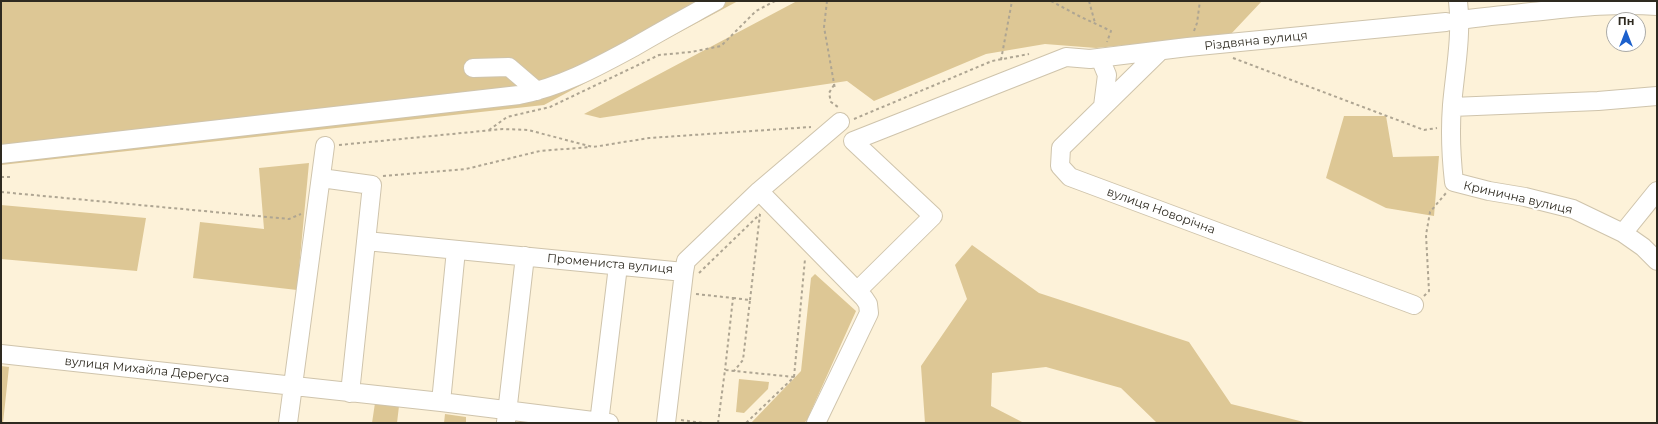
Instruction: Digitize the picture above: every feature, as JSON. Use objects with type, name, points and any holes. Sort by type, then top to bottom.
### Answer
[{"type":"street","points":[[1,154],[537,92],[592,70],[716,1]]},
{"type":"street","name":"Кринична вулиця","points":[[1458,1],[1453,21],[1450,141],[1454,182],[1489,191],[1525,197],[1573,210],[1623,233],[1643,248],[1657,262]]},
{"type":"street","name":"Різдвяна вулиця","points":[[858,291],[933,216],[853,142],[1066,57],[1095,58],[1188,47],[1453,21],[1483,16],[1584,7],[1632,4],[1657,6]]},
{"type":"street","name":"вулиця Новорічна","points":[[1160,51],[1061,148],[1060,166],[1070,177],[1414,305]]},
{"type":"street","points":[[1095,58],[1107,75],[1103,106]]},
{"type":"street","points":[[473,68],[509,67],[537,92]]},
{"type":"street","points":[[1452,107],[1598,101],[1657,96]]},
{"type":"street","name":"Промениста вулиця","points":[[366,240],[691,273],[686,261],[839,114]]},
{"type":"street","points":[[288,423],[325,146]]},
{"type":"street","points":[[321,178],[372,185],[350,393]]},
{"type":"street","points":[[759,191],[858,291],[868,304],[869,313],[816,423]]},
{"type":"street","points":[[1623,233],[1657,191]]},
{"type":"street","points":[[441,402],[456,250]]},
{"type":"street","points":[[506,417],[525,256]]},
{"type":"street","points":[[602,423],[618,266]]},
{"type":"street","points":[[666,423],[691,273]]},
{"type":"street","name":"вулиця Михайла Дерегуса","points":[[1,354],[292,387],[441,402],[506,417],[602,423]]},
{"type":"path","points":[[488,130],[507,117],[550,107],[659,55],[691,52],[722,46],[756,11],[775,1]]},
{"type":"path","points":[[827,1],[824,27],[835,89]]},
{"type":"path","points":[[1001,60],[1012,1]]},
{"type":"path","points":[[1051,1],[1111,31],[1106,44],[1095,58]]},
{"type":"path","points":[[1089,1],[1096,23]]},
{"type":"path","points":[[1188,47],[1197,23],[1200,1]]},
{"type":"path","points":[[834,84],[829,93],[831,102],[839,114],[858,119],[992,61],[1032,54]]},
{"type":"path","points":[[1231,57],[1424,130],[1451,126]]},
{"type":"path","points":[[377,179],[383,176],[466,169],[540,151],[593,147],[649,138],[812,127]]},
{"type":"path","points":[[325,146],[504,129],[528,130],[593,147]]},
{"type":"path","points":[[1,177],[13,177]]},
{"type":"path","points":[[1414,305],[1429,291],[1426,235],[1430,212],[1454,182]]},
{"type":"path","points":[[1,192],[289,219],[317,206]]},
{"type":"path","points":[[691,273],[760,214]]},
{"type":"path","points":[[760,214],[766,220]]},
{"type":"path","points":[[734,371],[743,360],[760,214]]},
{"type":"path","points":[[800,254],[811,265]]},
{"type":"path","points":[[746,423],[794,377],[805,259]]},
{"type":"path","points":[[696,288],[695,294],[750,300]]},
{"type":"path","points":[[718,423],[733,298]]},
{"type":"path","points":[[725,370],[794,377]]},
{"type":"shaded area","points":[[1,1],[738,1],[544,105],[1,165]]},
{"type":"shaded area","points":[[797,1],[1262,1],[1230,35],[1096,48],[1045,44],[986,54],[874,101],[847,81],[600,118],[584,114]]},
{"type":"shaded area","points":[[1344,116],[1386,116],[1393,157],[1439,156],[1434,216],[1386,208],[1326,178]]},
{"type":"shaded area","points":[[309,163],[297,290],[193,278],[200,222],[264,229],[259,168]]},
{"type":"shaded area","points":[[1,205],[146,218],[137,271],[1,259]]},
{"type":"shaded area","points":[[972,245],[1039,293],[1189,342],[1231,404],[1308,423],[1157,423],[1121,388],[1046,367],[992,373],[991,406],[1024,423],[925,423],[921,366],[967,299],[955,265]]},
{"type":"shaded area","points":[[815,274],[856,311],[807,420],[804,423],[751,423],[801,371],[811,278]]},
{"type":"shaded area","points":[[1,366],[9,367],[3,423],[1,423]]},
{"type":"shaded area","points":[[739,379],[769,382],[768,389],[744,413],[736,412]]},
{"type":"shaded area","points":[[375,403],[399,406],[397,423],[372,423]]},
{"type":"shaded area","points":[[445,414],[466,417],[466,423],[444,423]]}]
